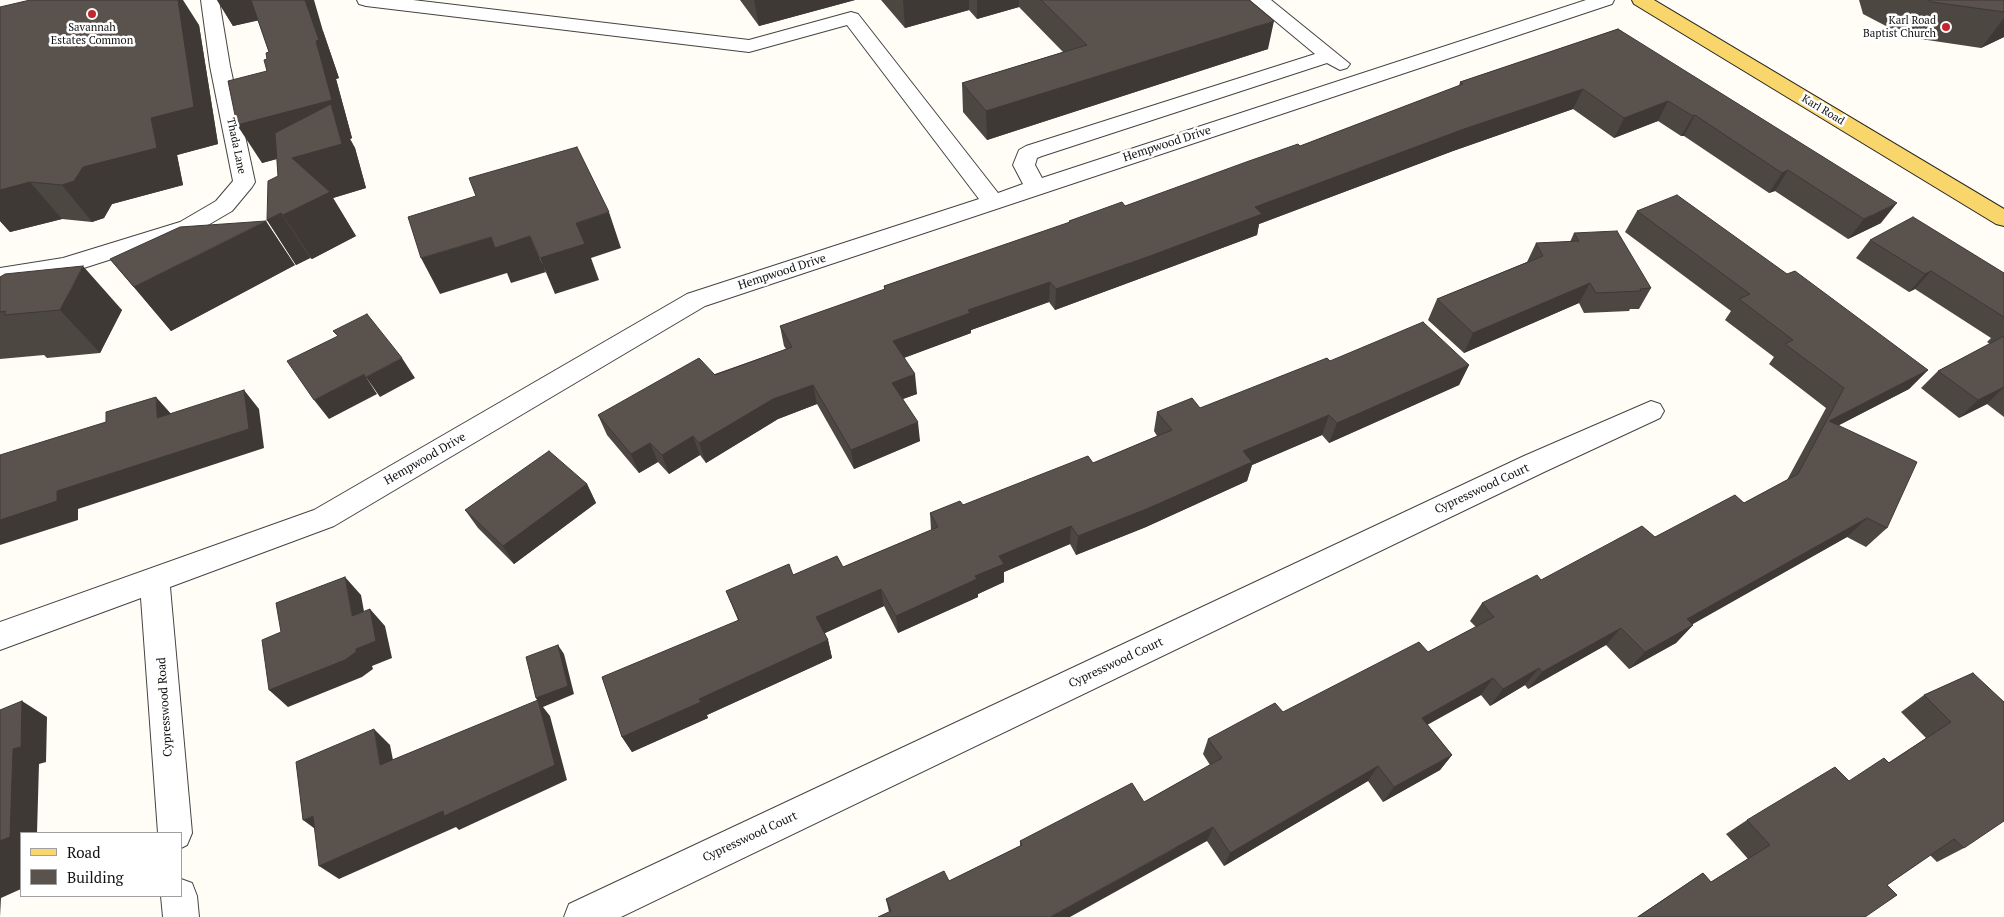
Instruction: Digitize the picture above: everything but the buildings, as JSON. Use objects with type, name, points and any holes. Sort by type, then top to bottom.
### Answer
[{"type":"main road","name":"Karl Road","points":[[1641,0],[2004,220]]},
{"type":"street","name":"Thada Lane","points":[[0,276],[65,266],[188,227],[224,206],[244,182],[220,66],[210,0]]},
{"type":"street","points":[[366,0],[749,46],[851,18],[993,202]]},
{"type":"street","points":[[1259,0],[1361,80]]},
{"type":"street","name":"Hempwood Drive","points":[[0,636],[324,518],[696,300],[1605,0]]},
{"type":"street","points":[[1036,188],[1024,165],[1027,156],[1034,151],[1330,56]]},
{"type":"street","name":"Cypresswood Court","points":[[582,917],[1525,468],[1651,411]]},
{"type":"street","name":"Cypresswood Road","points":[[155,581],[175,832]]},
{"type":"street","points":[[180,897],[181,917]]},
{"type":"place","name":"Savannah Estates Common","points":[[92,14]]},
{"type":"place","name":"Karl Road Baptist Church","points":[[1946,27]]}]
